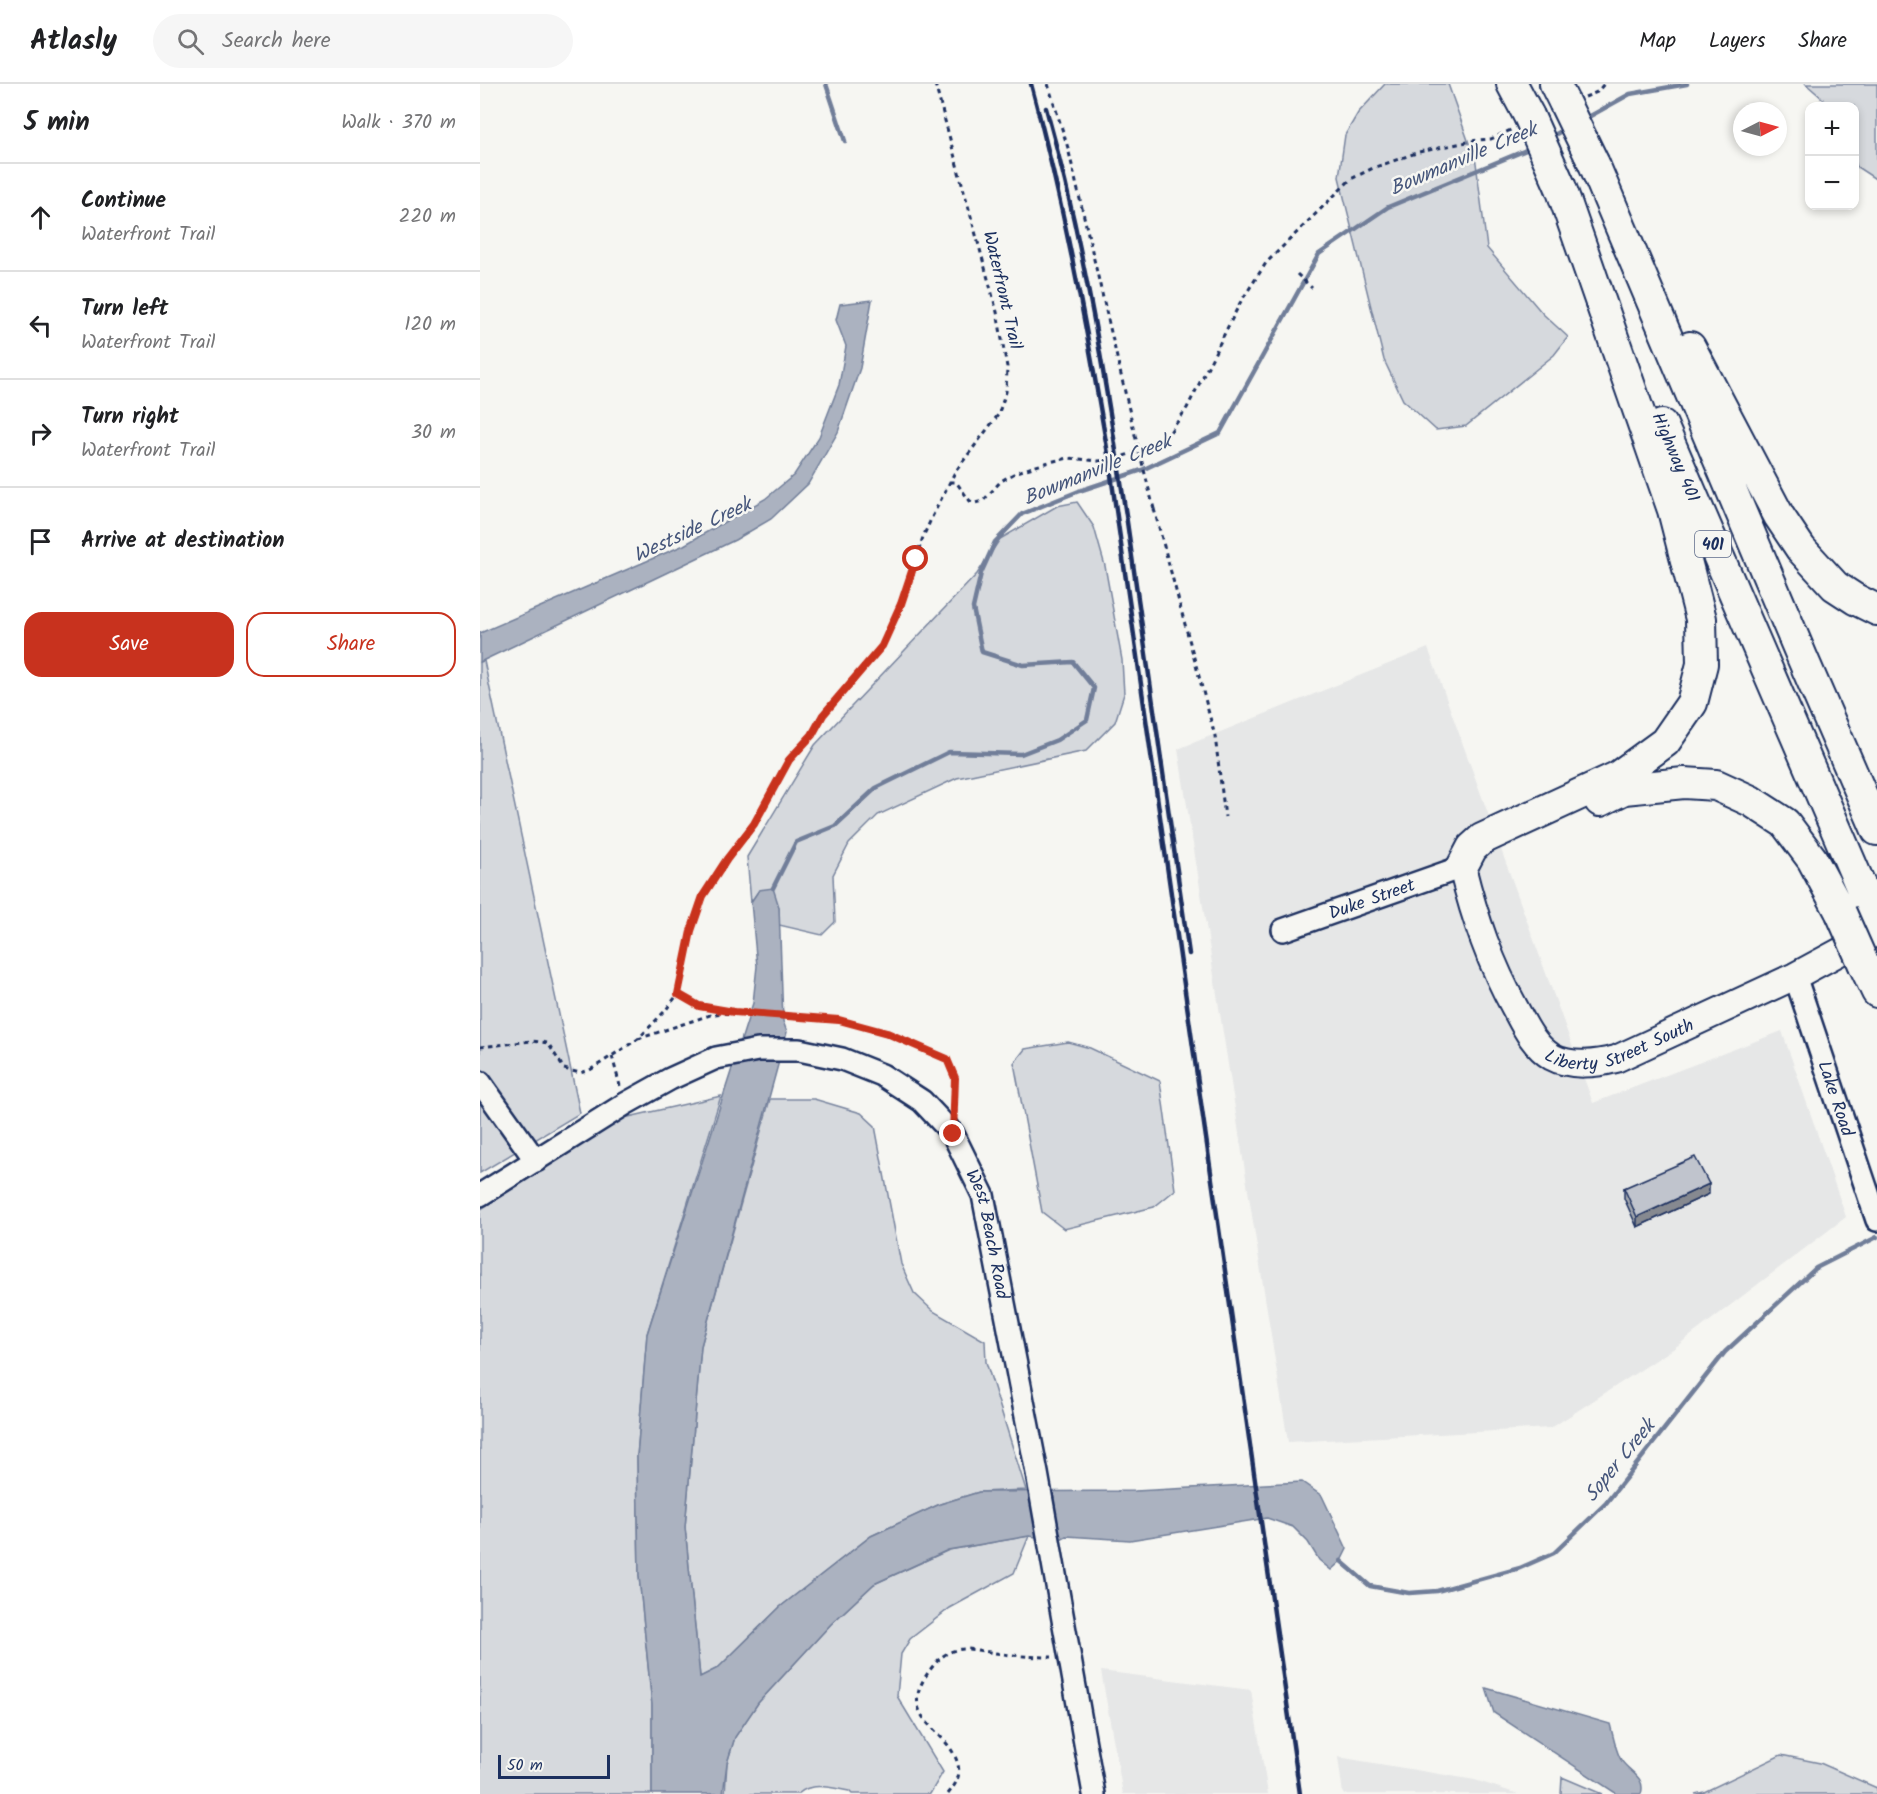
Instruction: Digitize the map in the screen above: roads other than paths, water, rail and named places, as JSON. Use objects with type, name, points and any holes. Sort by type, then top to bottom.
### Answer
[{"type":"highway","name":"Highway 401","points":[[1512,84],[1561,188],[1854,907],[1877,931]]},
{"type":"highway","name":"401","points":[[1560,93],[1594,164],[1877,830]]},
{"type":"highway","points":[[1594,164],[1779,516],[1801,549],[1834,586],[1877,610]]},
{"type":"highway","points":[[1462,867],[1472,848],[1482,839],[1617,777],[1665,741],[1692,704],[1702,664],[1701,619],[1672,510],[1561,188]]},
{"type":"highway","points":[[1462,867],[1624,789],[1684,783],[1716,785],[1751,801],[1785,823],[1812,859],[1854,907],[1864,965],[1877,992]]},
{"type":"main road","name":"Liberty Street South","points":[[1462,867],[1474,915],[1498,976],[1529,1034],[1542,1049],[1554,1058],[1595,1064],[1616,1059],[1795,976],[1877,931]]},
{"type":"street","name":"Duke Street","points":[[1283,930],[1462,867]]},
{"type":"street","name":"Lake Road","points":[[1795,976],[1875,1215]]},
{"type":"street","name":"West Beach Road","points":[[480,1195],[625,1104],[670,1079],[716,1059],[758,1050],[799,1050],[842,1059],[882,1075],[922,1101],[953,1134],[983,1195],[1037,1473],[1094,1794]]},
{"type":"street","points":[[480,1082],[536,1161]]},
{"type":"waterway","name":"Westside Creek","points":[[826,84],[845,141]]},
{"type":"waterway","name":"Bowmanville Creek","points":[[1583,120],[1630,94],[1687,84]]},
{"type":"waterway","name":"Bowmanville Creek","points":[[1549,138],[1565,129]]},
{"type":"waterway","name":"Bowmanville Creek","points":[[773,888],[796,842],[835,826],[876,788],[949,752],[1021,754],[1057,740],[1087,720],[1094,688],[1073,662],[1023,665],[982,652],[973,608],[981,573],[995,542],[1022,514],[1079,491],[1142,470],[1220,433],[1319,254],[1388,207],[1531,148]]},
{"type":"waterway","name":"Soper Creek","points":[[1341,1561],[1370,1586],[1409,1593],[1437,1591],[1520,1568],[1554,1553],[1606,1503],[1725,1352],[1816,1268],[1877,1237]]},
{"type":"railway","points":[[1031,84],[1074,268],[1108,454],[1300,1794]]},
{"type":"railway","points":[[1046,108],[1072,211],[1102,366],[1127,522],[1189,954]]}]
